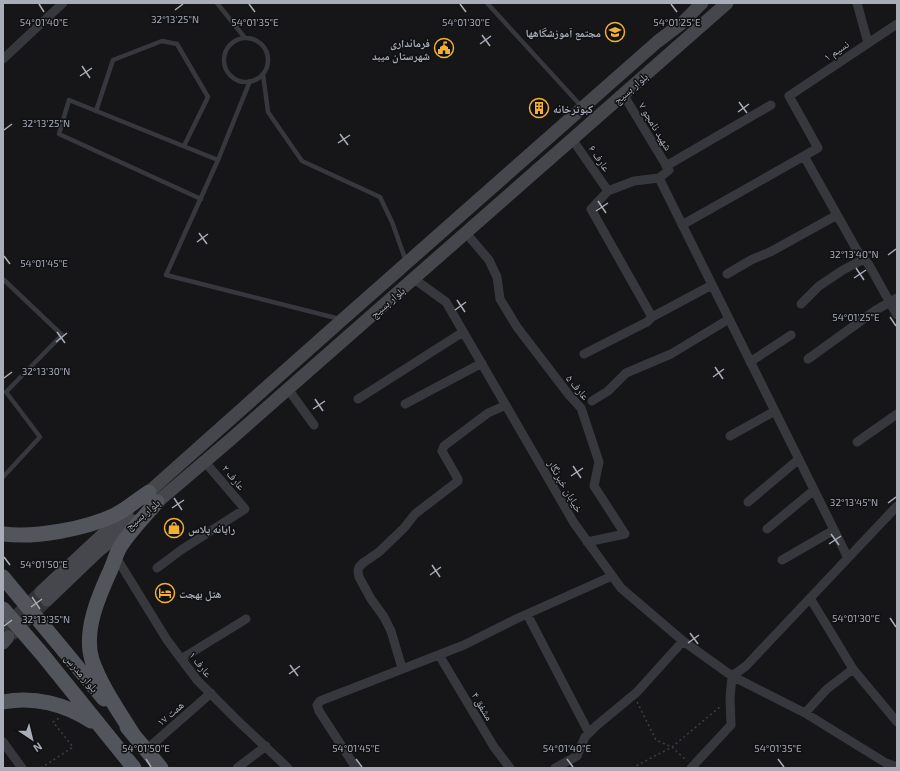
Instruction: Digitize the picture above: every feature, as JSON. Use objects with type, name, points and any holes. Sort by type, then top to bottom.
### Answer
[{"type":"main road","points":[[682,23],[688,3]]},
{"type":"main road","name":"بلوار بسیج","points":[[44,596],[96,553],[246,404],[657,42],[682,23],[702,3]]},
{"type":"main road","name":"بلوار بسیج","points":[[153,497],[205,462],[727,3]]},
{"type":"main road","points":[[246,404],[257,416]]},
{"type":"main road","points":[[3,534],[41,534],[84,525],[116,514],[153,497]]},
{"type":"main road","points":[[133,734],[104,686],[92,659],[90,643],[92,616],[120,546],[153,497]]},
{"type":"main road","name":"بلوار مدرس","points":[[3,577],[161,768]]},
{"type":"main road","name":"بلوار مدرس","points":[[3,609],[42,654],[134,768]]},
{"type":"main road","points":[[3,702],[32,699],[56,704],[77,712],[100,726]]},
{"type":"street","points":[[3,58],[62,3]]},
{"type":"street","points":[[857,3],[868,43]]},
{"type":"street","name":"نسیم ۱","points":[[804,156],[818,148],[789,96],[897,24]]},
{"type":"street","name":"شهید نامجو ۷","points":[[623,94],[668,168]]},
{"type":"street","points":[[652,317],[590,209],[608,191],[634,180],[659,178],[668,168],[771,105]]},
{"type":"street","name":"عارف ۶","points":[[572,139],[608,191]]},
{"type":"street","points":[[682,225],[804,156],[858,252],[894,300],[897,315]]},
{"type":"street","points":[[659,178],[848,558]]},
{"type":"street","points":[[726,274],[751,260],[772,251],[837,215]]},
{"type":"street","name":"عارف ۵","points":[[466,233],[489,260],[497,277],[500,298],[516,327],[569,395],[581,408],[599,462],[594,486],[625,534],[587,542]]},
{"type":"street","points":[[801,304],[819,286],[843,270],[864,259]]},
{"type":"street","name":"خیابان خبرنگار","points":[[414,279],[446,302],[574,523],[621,588],[683,641],[732,676],[805,713],[886,763],[897,767]]},
{"type":"street","points":[[584,354],[647,322],[652,317],[712,284]]},
{"type":"street","points":[[808,358],[846,330],[894,300]]},
{"type":"street","points":[[592,401],[608,391],[626,373],[670,354],[729,319]]},
{"type":"street","points":[[358,399],[463,332]]},
{"type":"street","points":[[750,362],[791,335]]},
{"type":"street","points":[[405,404],[482,363]]},
{"type":"street","points":[[288,389],[314,425]]},
{"type":"street","points":[[402,668],[391,631],[359,577],[359,567],[380,552],[404,528],[415,514],[458,481],[442,451],[444,446],[488,413],[506,405]]},
{"type":"street","points":[[730,436],[775,411]]},
{"type":"street","points":[[858,442],[897,414]]},
{"type":"street","points":[[748,502],[799,458]]},
{"type":"street","name":"عارف ۲","points":[[157,568],[181,550],[245,509],[205,462]]},
{"type":"street","points":[[768,529],[814,490]]},
{"type":"street","points":[[692,767],[731,725],[730,698],[732,676],[746,666],[897,506]]},
{"type":"street","points":[[782,560],[834,530]]},
{"type":"street","name":"عارف ۱","points":[[116,557],[167,640],[197,680],[288,768]]},
{"type":"street","points":[[356,768],[319,711],[318,705],[320,702],[402,668],[464,645],[527,614],[612,576]]},
{"type":"street","points":[[810,598],[853,669],[897,722]]},
{"type":"street","points":[[527,614],[589,734]]},
{"type":"street","points":[[181,659],[246,619]]},
{"type":"street","points":[[555,768],[577,756],[585,737],[634,695],[683,641]]},
{"type":"street","name":"مشفق ۴","points":[[439,655],[494,747],[510,768]]},
{"type":"street","points":[[805,713],[827,689],[853,669]]},
{"type":"street","name":"همت ۱۷","points":[[146,750],[211,693]]},
{"type":"street","points":[[3,742],[22,768]]},
{"type":"street","points":[[237,768],[266,746]]},
{"type":"lane","points":[[217,3],[245,38]]},
{"type":"lane","points":[[487,3],[583,108]]},
{"type":"lane","points":[[245,38],[255,39],[261,42],[268,54],[269,61],[263,74],[257,79],[250,81],[235,79],[230,74],[224,60],[225,52],[229,46],[235,41],[245,38]]},
{"type":"lane","points":[[96,111],[113,60],[162,40],[177,44],[208,97],[184,146]]},
{"type":"lane","points":[[263,74],[268,112],[302,161],[380,197],[392,222],[407,263]]},
{"type":"lane","points":[[250,81],[218,160],[166,275],[342,320]]},
{"type":"lane","points":[[201,199],[59,134],[69,100],[218,160]]},
{"type":"lane","points":[[3,278],[62,336],[6,392],[40,438],[3,477]]},
{"type":"path","points":[[634,695],[656,740],[672,747],[692,767]]},
{"type":"path","points":[[632,768],[672,747],[730,698]]},
{"type":"path","points":[[41,768],[73,747],[53,722],[70,710]]},
{"type":"tunnel","points":[[3,629],[41,592]]},
{"type":"tunnel","points":[[11,635],[47,600]]},
{"type":"place","name":"مجتمع آموزشگاهها","points":[[615,32]]},
{"type":"place","name":"فرمانداری شهرستان میبد","points":[[444,48]]},
{"type":"place","name":"کبوترخانه","points":[[539,108]]},
{"type":"place","name":"رایانه پلاس","points":[[174,528]]},
{"type":"place","name":"هتل بهجت","points":[[165,593]]}]
